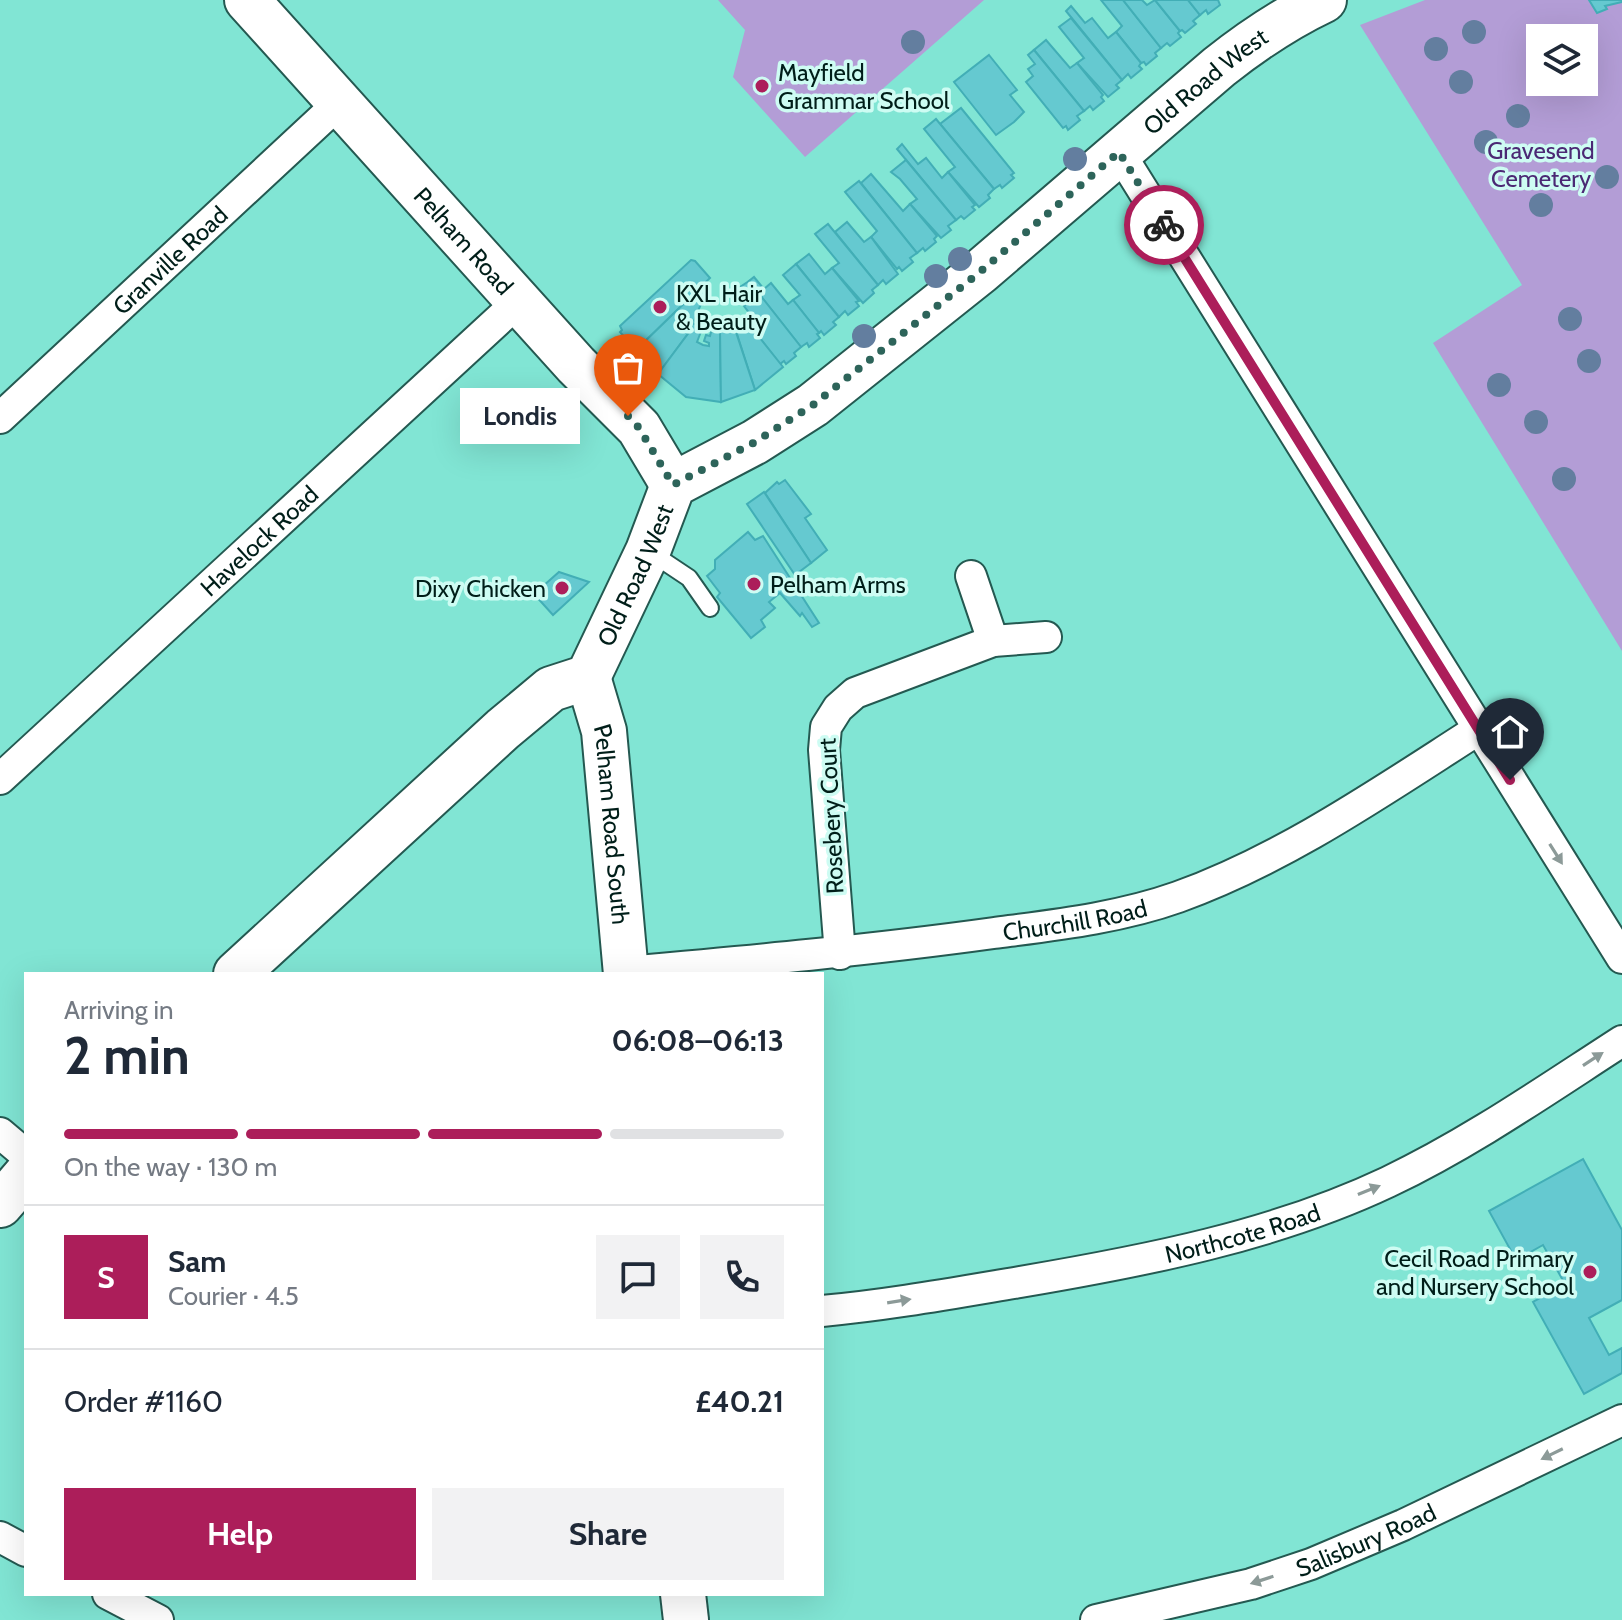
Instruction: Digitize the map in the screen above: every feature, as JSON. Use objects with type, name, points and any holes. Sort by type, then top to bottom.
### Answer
[{"type":"main road","name":"Pelham Road","points":[[247,0],[591,382],[639,428],[673,485]]},
{"type":"main road","name":"Old Road West","points":[[588,677],[648,551],[673,485],[755,442],[813,405],[980,272],[1257,37],[1290,16],[1324,0]]},
{"type":"main road","name":"Pelham Road South","points":[[588,677],[604,731],[626,972]]},
{"type":"main road","points":[[238,972],[503,729],[551,689],[588,677]]},
{"type":"main road","points":[[0,1205],[24,1177]]},
{"type":"main road","points":[[683,1596],[686,1620]]},
{"type":"street","name":"Granville Road","points":[[0,418],[339,103]]},
{"type":"street","points":[[1119,152],[1622,958]]},
{"type":"street","name":"Havelock Road","points":[[0,779],[518,302]]},
{"type":"street","points":[[971,576],[993,641]]},
{"type":"street","name":"Rosebery Court","points":[[840,954],[824,750],[826,727],[838,708],[855,693],[993,641],[1046,637]]},
{"type":"street","name":"Churchill Road","points":[[637,972],[840,954],[1085,920],[1177,898],[1292,845],[1479,729]]},
{"type":"street","name":"Northcote Road","points":[[824,1311],[1093,1269],[1286,1222],[1405,1174],[1500,1119],[1622,1041]]},
{"type":"street","points":[[0,1133],[24,1153]]},
{"type":"street","name":"Salisbury Road","points":[[1096,1620],[1251,1584],[1311,1564],[1403,1525],[1622,1420]]},
{"type":"street","points":[[0,1537],[24,1550]]},
{"type":"street","points":[[114,1596],[148,1608]]},
{"type":"lane","points":[[648,551],[689,578],[710,608]]},
{"type":"green space","points":[[718,0],[984,0],[805,157],[733,77],[745,30]]},
{"type":"green space","name":"Gravesend Cemetery","points":[[1425,0],[1622,0],[1622,651],[1433,343],[1522,285],[1360,25]]},
{"type":"building","points":[[1101,0],[1123,0],[1161,48],[1155,53],[1157,56],[1146,65],[1141,63],[1116,32],[1122,26]]},
{"type":"building","points":[[1123,0],[1142,0],[1147,5],[1155,0],[1180,31],[1181,37],[1170,46],[1167,43],[1161,48]]},
{"type":"building","points":[[1155,0],[1188,0],[1200,15],[1193,21],[1196,24],[1185,33],[1180,31]]},
{"type":"building","points":[[1188,0],[1218,0],[1220,5],[1208,14],[1206,10],[1200,15]]},
{"type":"building","points":[[1589,0],[1622,2],[1605,6],[1607,9],[1597,13]]},
{"type":"building","points":[[1071,6],[1085,23],[1092,18],[1108,38],[1116,32],[1141,63],[1139,66],[1142,69],[1131,78],[1128,74],[1122,80],[1066,11]]},
{"type":"building","points":[[1071,18],[1122,80],[1116,85],[1119,88],[1108,97],[1077,63],[1084,58],[1059,27]]},
{"type":"building","points":[[1046,40],[1070,68],[1077,63],[1103,95],[1104,101],[1093,110],[1090,106],[1084,111],[1034,50]]},
{"type":"building","points":[[1034,50],[1084,111],[1077,116],[1080,120],[1068,130],[1066,126],[1063,128],[1026,82],[1033,76],[1028,69],[1035,64],[1028,55]]},
{"type":"building","points":[[989,55],[1017,90],[1010,95],[1024,112],[996,135],[954,82]]},
{"type":"building","points":[[961,108],[1014,173],[1011,175],[1014,178],[1002,188],[1000,185],[994,189],[940,124]]},
{"type":"building","points":[[936,119],[994,189],[988,195],[990,198],[979,207],[948,172],[955,167],[924,129]]},
{"type":"building","points":[[902,144],[918,164],[926,158],[942,178],[948,172],[975,205],[972,207],[975,210],[964,219],[961,216],[956,220],[897,149]]},
{"type":"building","points":[[906,160],[956,220],[948,226],[951,230],[941,238],[910,204],[917,199],[891,172]]},
{"type":"building","points":[[871,174],[903,211],[910,204],[937,236],[934,239],[936,242],[917,253],[861,183]]},
{"type":"building","points":[[859,181],[917,253],[910,258],[913,262],[902,271],[871,237],[877,231],[845,192]]},
{"type":"building","points":[[847,222],[864,242],[871,237],[898,274],[886,284],[883,280],[878,285],[835,232]]},
{"type":"building","points":[[828,224],[878,285],[863,303],[832,268],[839,263],[815,234]]},
{"type":"building","points":[[809,254],[825,274],[832,268],[859,301],[856,302],[859,306],[848,315],[845,311],[839,317],[796,264]]},
{"type":"building","name":"KXL Hair & Beauty","points":[[691,260],[710,278],[636,350],[620,332],[620,326]]},
{"type":"building","points":[[796,264],[839,317],[833,322],[836,325],[824,335],[821,331],[819,333],[793,300],[800,295],[783,275]]},
{"type":"building","points":[[754,277],[764,289],[771,283],[788,304],[793,300],[820,338],[809,347],[807,343],[801,347],[749,281]]},
{"type":"building","points":[[749,281],[801,347],[786,364],[784,361],[780,364],[754,331],[760,327],[744,306],[750,300],[740,287]]},
{"type":"building","points":[[699,289],[705,294],[690,331],[658,374],[636,350]]},
{"type":"building","points":[[744,318],[783,367],[755,390],[736,331],[740,329],[737,322]]},
{"type":"building","points":[[693,323],[702,329],[697,342],[703,345],[709,346],[704,341],[706,335],[720,331],[721,402],[686,397],[658,374]]},
{"type":"building","points":[[734,326],[755,390],[721,402],[720,331]]},
{"type":"building","points":[[785,480],[811,514],[805,518],[827,550],[811,563],[765,493],[777,482],[779,484]]},
{"type":"building","points":[[764,492],[811,563],[795,575],[747,504]]},
{"type":"building","name":"Pelham Arms","points":[[748,532],[755,540],[763,536],[819,623],[812,627],[780,593],[769,602],[775,608],[761,620],[765,627],[751,638],[717,597],[720,593],[707,576],[715,569],[715,560]]},
{"type":"building","name":"Dixy Chicken","points":[[559,572],[589,582],[553,615],[534,594]]},
{"type":"building","name":"Cecil Road Primary and Nursery School","points":[[1583,1159],[1622,1230],[1622,1300],[1589,1318],[1609,1355],[1622,1348],[1622,1373],[1584,1394],[1533,1302],[1565,1284],[1543,1245],[1516,1260],[1489,1211]]},
{"type":"way so far","points":[[628,416],[639,428],[673,485],[755,442],[813,405],[980,272],[1119,152],[1164,225]]},
{"type":"place","name":"Mayfield Grammar School","points":[[762,86]]},
{"type":"place","name":"KXL Hair & Beauty","points":[[660,307]]},
{"type":"place","name":"Londis","points":[[628,416]]},
{"type":"place","name":"Pelham Arms","points":[[754,584]]},
{"type":"place","name":"Dixy Chicken","points":[[562,588]]},
{"type":"place","name":"Cecil Road Primary and Nursery School","points":[[1590,1272]]},
{"type":"route","points":[[1164,225],[1510,780]]}]
